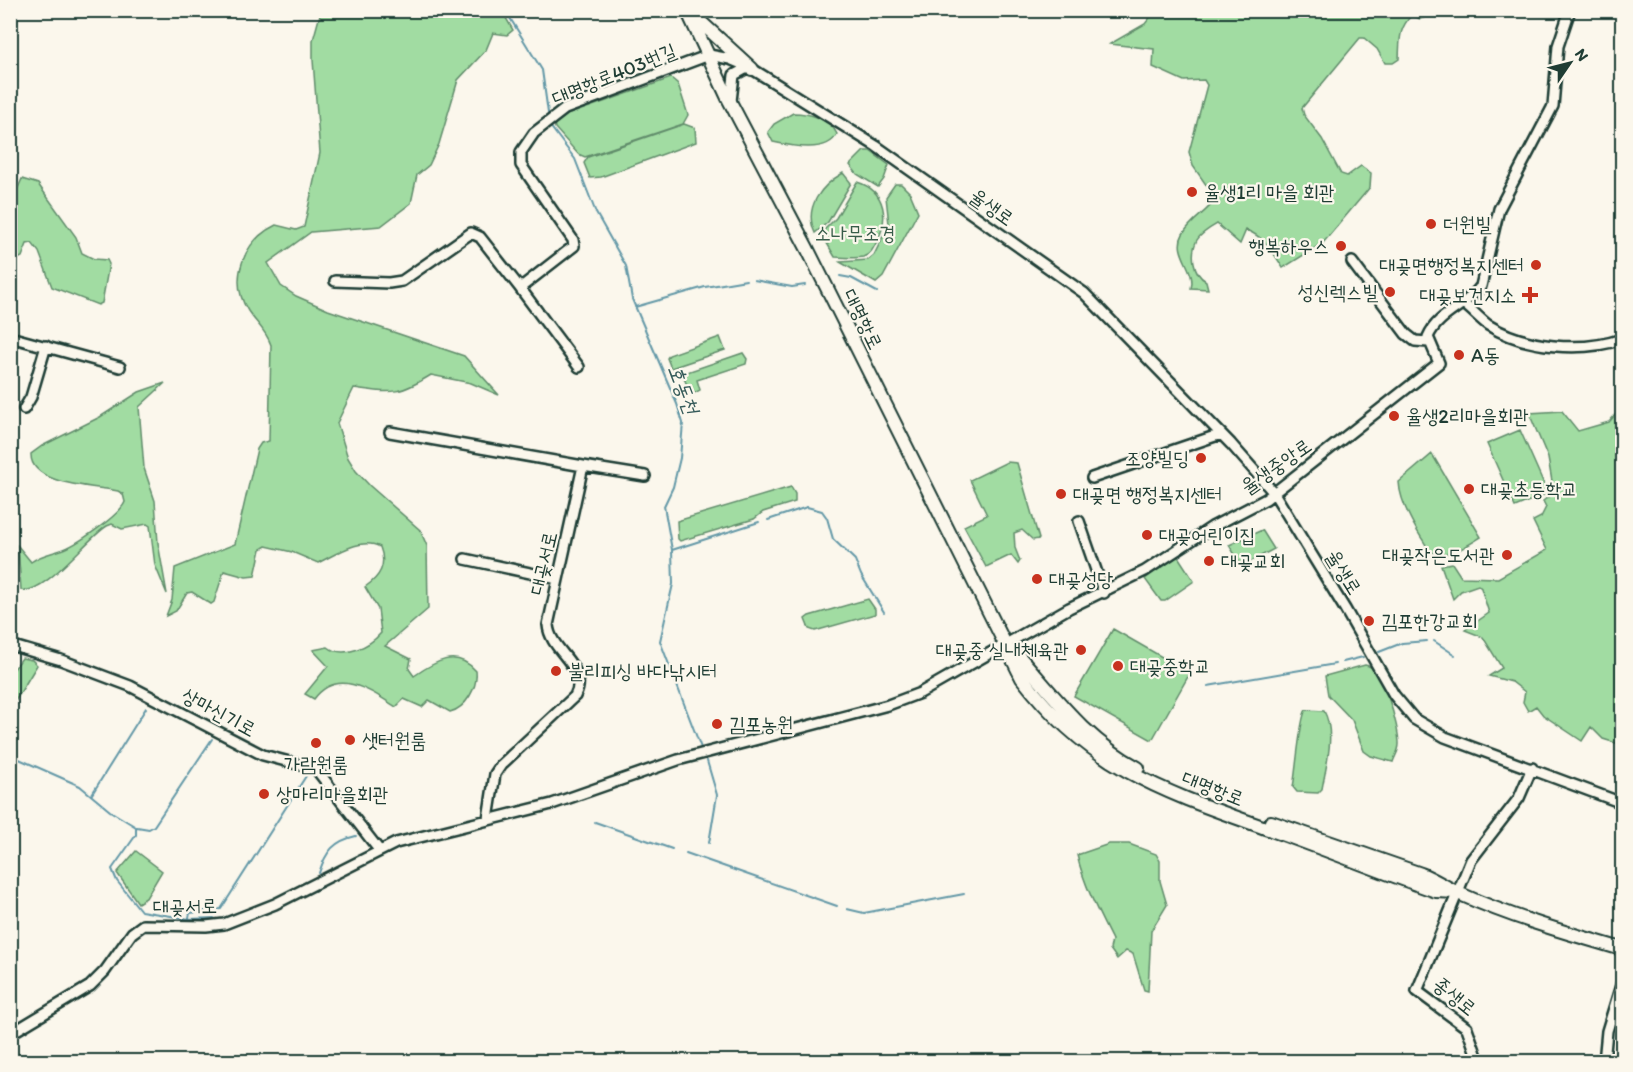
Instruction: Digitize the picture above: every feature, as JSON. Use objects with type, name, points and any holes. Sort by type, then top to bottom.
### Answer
[{"type":"main road","name":"대명항로","points":[[688,10],[731,104],[807,248],[1022,678],[1052,716],[1082,743],[1129,772],[1184,800],[1427,888],[1456,892],[1540,925],[1623,949]]},
{"type":"main road","points":[[688,10],[752,69]]},
{"type":"street","points":[[1352,262],[1406,334],[1415,341],[1428,342],[1436,323],[1464,304],[1481,286],[1499,209],[1553,106],[1558,46],[1570,10]]},
{"type":"street","name":"율생로","points":[[709,56],[730,59],[752,69],[876,146],[1084,292],[1221,434],[1274,493],[1403,707],[1428,729],[1623,803]]},
{"type":"street","name":"대명항로403번길","points":[[520,288],[574,246],[573,240],[521,165],[520,152],[534,133],[565,109],[709,56]]},
{"type":"street","points":[[731,104],[734,75],[746,69],[752,69]]},
{"type":"street","points":[[334,281],[388,284],[402,280],[471,233],[480,237],[579,368]]},
{"type":"street","points":[[1464,304],[1489,325],[1532,344],[1583,345],[1623,339]]},
{"type":"street","points":[[10,337],[120,367]]},
{"type":"street","name":"율생중앙로","points":[[1007,644],[1069,609],[1104,593],[1212,527],[1274,493],[1439,363],[1428,342]]},
{"type":"street","points":[[24,409],[31,397],[46,346]]},
{"type":"street","points":[[390,432],[645,476]]},
{"type":"street","points":[[1092,478],[1221,434]]},
{"type":"street","name":"대곶서로","points":[[488,819],[492,785],[501,765],[575,696],[579,689],[576,672],[549,631],[582,466]]},
{"type":"street","points":[[1079,521],[1104,593]]},
{"type":"street","points":[[465,559],[558,579]]},
{"type":"street","name":"대곶서로","points":[[10,1034],[90,986],[105,971],[132,933],[143,925],[224,924],[275,904],[379,850],[419,836],[552,804],[685,758],[907,699],[1007,644]]},
{"type":"street","name":"상마신기로","points":[[10,645],[61,660],[130,686],[262,754],[316,769],[379,850]]},
{"type":"street","points":[[1456,892],[1482,842],[1524,789],[1532,768]]},
{"type":"street","name":"종생로","points":[[1456,892],[1417,991],[1467,1028],[1479,1062]]},
{"type":"street","points":[[1604,1062],[1607,1031],[1623,981]]},
{"type":"green space","points":[[1434,10],[1436,14],[1420,19],[1412,15],[1407,20],[1401,36],[1399,59],[1393,63],[1385,63],[1377,49],[1364,38],[1360,38],[1302,108],[1304,115],[1322,139],[1341,174],[1347,176],[1361,166],[1371,173],[1370,187],[1323,243],[1283,268],[1268,246],[1253,233],[1246,230],[1240,244],[1217,224],[1199,237],[1193,257],[1198,273],[1206,281],[1208,289],[1191,288],[1191,275],[1182,255],[1180,241],[1186,229],[1216,199],[1193,166],[1189,152],[1207,85],[1204,80],[1184,81],[1153,67],[1154,49],[1110,44],[1145,24],[1155,11]]},
{"type":"green space","points":[[321,11],[502,11],[513,30],[507,35],[493,33],[486,50],[458,80],[439,144],[429,165],[417,175],[411,203],[381,226],[311,232],[268,263],[281,286],[296,296],[328,310],[464,356],[499,395],[471,383],[431,375],[402,390],[386,392],[354,388],[337,423],[348,458],[356,471],[420,530],[427,546],[428,609],[385,646],[411,659],[409,669],[414,676],[437,662],[453,659],[461,660],[476,671],[475,684],[470,696],[456,710],[450,712],[429,700],[422,707],[404,699],[396,707],[376,694],[344,683],[333,684],[314,699],[305,694],[328,666],[313,650],[328,647],[341,652],[356,650],[370,643],[381,633],[378,609],[365,587],[375,579],[382,565],[380,547],[373,544],[348,548],[318,563],[292,552],[266,546],[261,549],[255,576],[246,577],[224,571],[214,602],[211,604],[192,592],[187,593],[176,611],[166,616],[172,600],[175,568],[235,544],[257,449],[261,443],[269,441],[271,345],[242,299],[239,286],[240,274],[248,250],[265,232],[276,225],[296,230],[304,227],[320,153],[313,40]]},
{"type":"green space","points":[[671,78],[678,84],[688,115],[683,124],[585,157],[578,154],[555,128],[554,123],[564,116]]},
{"type":"green space","points":[[793,113],[812,115],[824,120],[837,134],[826,144],[818,146],[808,147],[773,142],[768,132],[774,124]]},
{"type":"green space","points":[[684,124],[695,128],[696,142],[601,177],[590,178],[584,163],[588,157]]},
{"type":"green space","name":"소나무조경","points":[[864,151],[870,151],[889,165],[878,187],[857,174],[850,165]]},
{"type":"green space","name":"소나무조경","points":[[843,173],[851,183],[828,222],[815,233],[811,214],[813,206],[822,190]]},
{"type":"green space","points":[[22,179],[38,184],[76,237],[82,253],[94,259],[107,260],[109,264],[102,303],[98,305],[52,287],[39,252],[32,243],[27,244],[22,257],[11,262],[11,189],[17,190]]},
{"type":"green space","name":"소나무조경","points":[[857,182],[867,186],[880,199],[883,207],[883,225],[872,250],[865,256],[835,257],[821,233],[836,218]]},
{"type":"green space","name":"소나무조경","points":[[895,184],[901,184],[910,193],[918,212],[883,277],[876,283],[840,262],[868,260],[874,255],[889,224],[886,197]]},
{"type":"green space","points":[[720,337],[725,350],[671,368],[667,358],[669,355]]},
{"type":"green space","points":[[743,353],[747,359],[746,364],[697,380],[700,390],[691,395],[684,378],[687,372]]},
{"type":"green space","points":[[165,383],[139,407],[144,468],[155,501],[158,543],[167,594],[155,565],[150,526],[147,524],[122,529],[112,524],[107,526],[53,576],[30,589],[21,590],[18,546],[31,562],[61,550],[106,522],[125,502],[123,494],[118,491],[66,483],[41,473],[34,465],[31,454],[42,446],[100,417],[139,392]]},
{"type":"green space","points":[[1622,407],[1622,745],[1603,739],[1591,727],[1582,741],[1543,715],[1536,706],[1528,711],[1523,702],[1525,692],[1512,682],[1489,676],[1502,668],[1483,637],[1465,630],[1489,613],[1481,588],[1478,585],[1461,591],[1453,599],[1441,565],[1452,563],[1461,577],[1498,578],[1547,550],[1533,521],[1541,517],[1546,507],[1543,501],[1554,493],[1548,458],[1529,413],[1562,411],[1578,431],[1609,422]]},
{"type":"green space","points":[[1520,430],[1548,493],[1515,507],[1487,444]]},
{"type":"green space","points":[[1432,454],[1481,537],[1450,553],[1430,551],[1410,518],[1400,491],[1399,482]]},
{"type":"green space","points":[[1007,462],[1017,463],[1039,539],[1033,540],[1022,530],[1014,533],[1015,548],[1020,561],[1018,564],[1011,555],[986,567],[964,526],[987,515],[970,480]]},
{"type":"green space","points":[[791,487],[795,494],[795,502],[763,512],[754,519],[680,541],[678,539],[677,521]]},
{"type":"green space","points":[[1262,530],[1274,549],[1242,566],[1229,545]]},
{"type":"green space","points":[[1177,555],[1194,581],[1165,601],[1161,601],[1145,579]]},
{"type":"green space","points":[[868,599],[875,609],[875,614],[815,631],[809,629],[805,619],[809,616]]},
{"type":"green space","points":[[1113,629],[1190,673],[1152,740],[1074,696]]},
{"type":"green space","points":[[22,658],[32,660],[37,665],[11,708],[11,673]]},
{"type":"green space","points":[[1365,665],[1372,668],[1384,686],[1393,712],[1399,744],[1393,762],[1371,756],[1364,751],[1352,720],[1328,695],[1325,676]]},
{"type":"green space","points":[[1306,710],[1324,711],[1328,720],[1330,739],[1328,760],[1322,789],[1318,793],[1297,792],[1293,787],[1300,733]]},
{"type":"green space","points":[[1109,844],[1129,844],[1156,854],[1160,861],[1160,881],[1167,905],[1151,931],[1148,991],[1144,990],[1133,954],[1126,951],[1117,959],[1110,949],[1112,940],[1097,910],[1077,855]]},
{"type":"green space","points":[[136,851],[162,871],[146,898],[138,903],[117,873]]},
{"type":"waterway","name":"호동천","points":[[505,10],[542,70],[548,113]]},
{"type":"waterway","name":"호동천","points":[[550,126],[575,159],[596,213],[626,266],[632,299],[683,423],[680,458],[673,487],[664,506],[672,550],[673,584],[660,641],[701,748]]},
{"type":"waterway","points":[[840,276],[851,278],[877,292]]},
{"type":"waterway","points":[[635,307],[705,287],[746,280]]},
{"type":"waterway","points":[[754,280],[792,287],[805,285]]},
{"type":"waterway","points":[[768,520],[807,507],[822,511],[827,518],[833,539],[855,560],[861,575],[884,612]]},
{"type":"waterway","points":[[672,550],[759,522]]},
{"type":"waterway","points":[[1379,652],[1402,643],[1427,641]]},
{"type":"waterway","points":[[1434,641],[1455,655]]},
{"type":"waterway","points":[[1343,662],[1363,657]]},
{"type":"waterway","points":[[1208,686],[1335,664]]},
{"type":"waterway","points":[[92,794],[146,708]]},
{"type":"waterway","points":[[137,827],[149,829],[154,826],[212,739]]},
{"type":"waterway","points":[[10,755],[80,786],[110,811],[136,827],[136,835],[112,869],[117,881],[141,911],[189,919],[214,918]]},
{"type":"waterway","name":"호동천","points":[[707,761],[717,795],[709,843]]},
{"type":"waterway","points":[[189,918],[190,913],[221,909],[306,776]]},
{"type":"waterway","points":[[595,822],[672,849]]},
{"type":"waterway","points":[[319,873],[332,848],[356,836]]},
{"type":"waterway","points":[[686,853],[837,906]]},
{"type":"waterway","points":[[847,909],[864,913],[964,894]]},
{"type":"place","name":"율생1리 마을 회관","points":[[1192,192]]},
{"type":"place","name":"더원빌","points":[[1431,224]]},
{"type":"place","name":"행복하우스","points":[[1341,246]]},
{"type":"place","name":"대곶면행정복지센터","points":[[1536,265]]},
{"type":"place","name":"성신렉스빌","points":[[1390,292]]},
{"type":"place","name":"대곶보건지소","points":[[1530,295]]},
{"type":"place","name":"A동","points":[[1459,355]]},
{"type":"place","name":"율생2리마을회관","points":[[1394,416]]},
{"type":"place","name":"조양빌딩","points":[[1201,458]]},
{"type":"place","name":"대곶초등학교","points":[[1469,489]]},
{"type":"place","name":"대곶면 행정복지센터","points":[[1061,494]]},
{"type":"place","name":"대곶어린이집","points":[[1147,535]]},
{"type":"place","name":"대곶작은도서관","points":[[1507,555]]},
{"type":"place","name":"대곶교회","points":[[1209,561]]},
{"type":"place","name":"대곶성당","points":[[1037,579]]},
{"type":"place","name":"김포한강교회","points":[[1369,621]]},
{"type":"place","name":"대곶중 실내체육관","points":[[1081,650]]},
{"type":"place","name":"대곶중학교","points":[[1118,666]]},
{"type":"place","name":"불리피싱 바다낚시터","points":[[556,671]]},
{"type":"place","name":"김포농원","points":[[717,724]]},
{"type":"place","name":"샛터원룸","points":[[350,740]]},
{"type":"place","name":"가람원룸","points":[[316,743]]},
{"type":"place","name":"상마리마을회관","points":[[264,794]]}]
